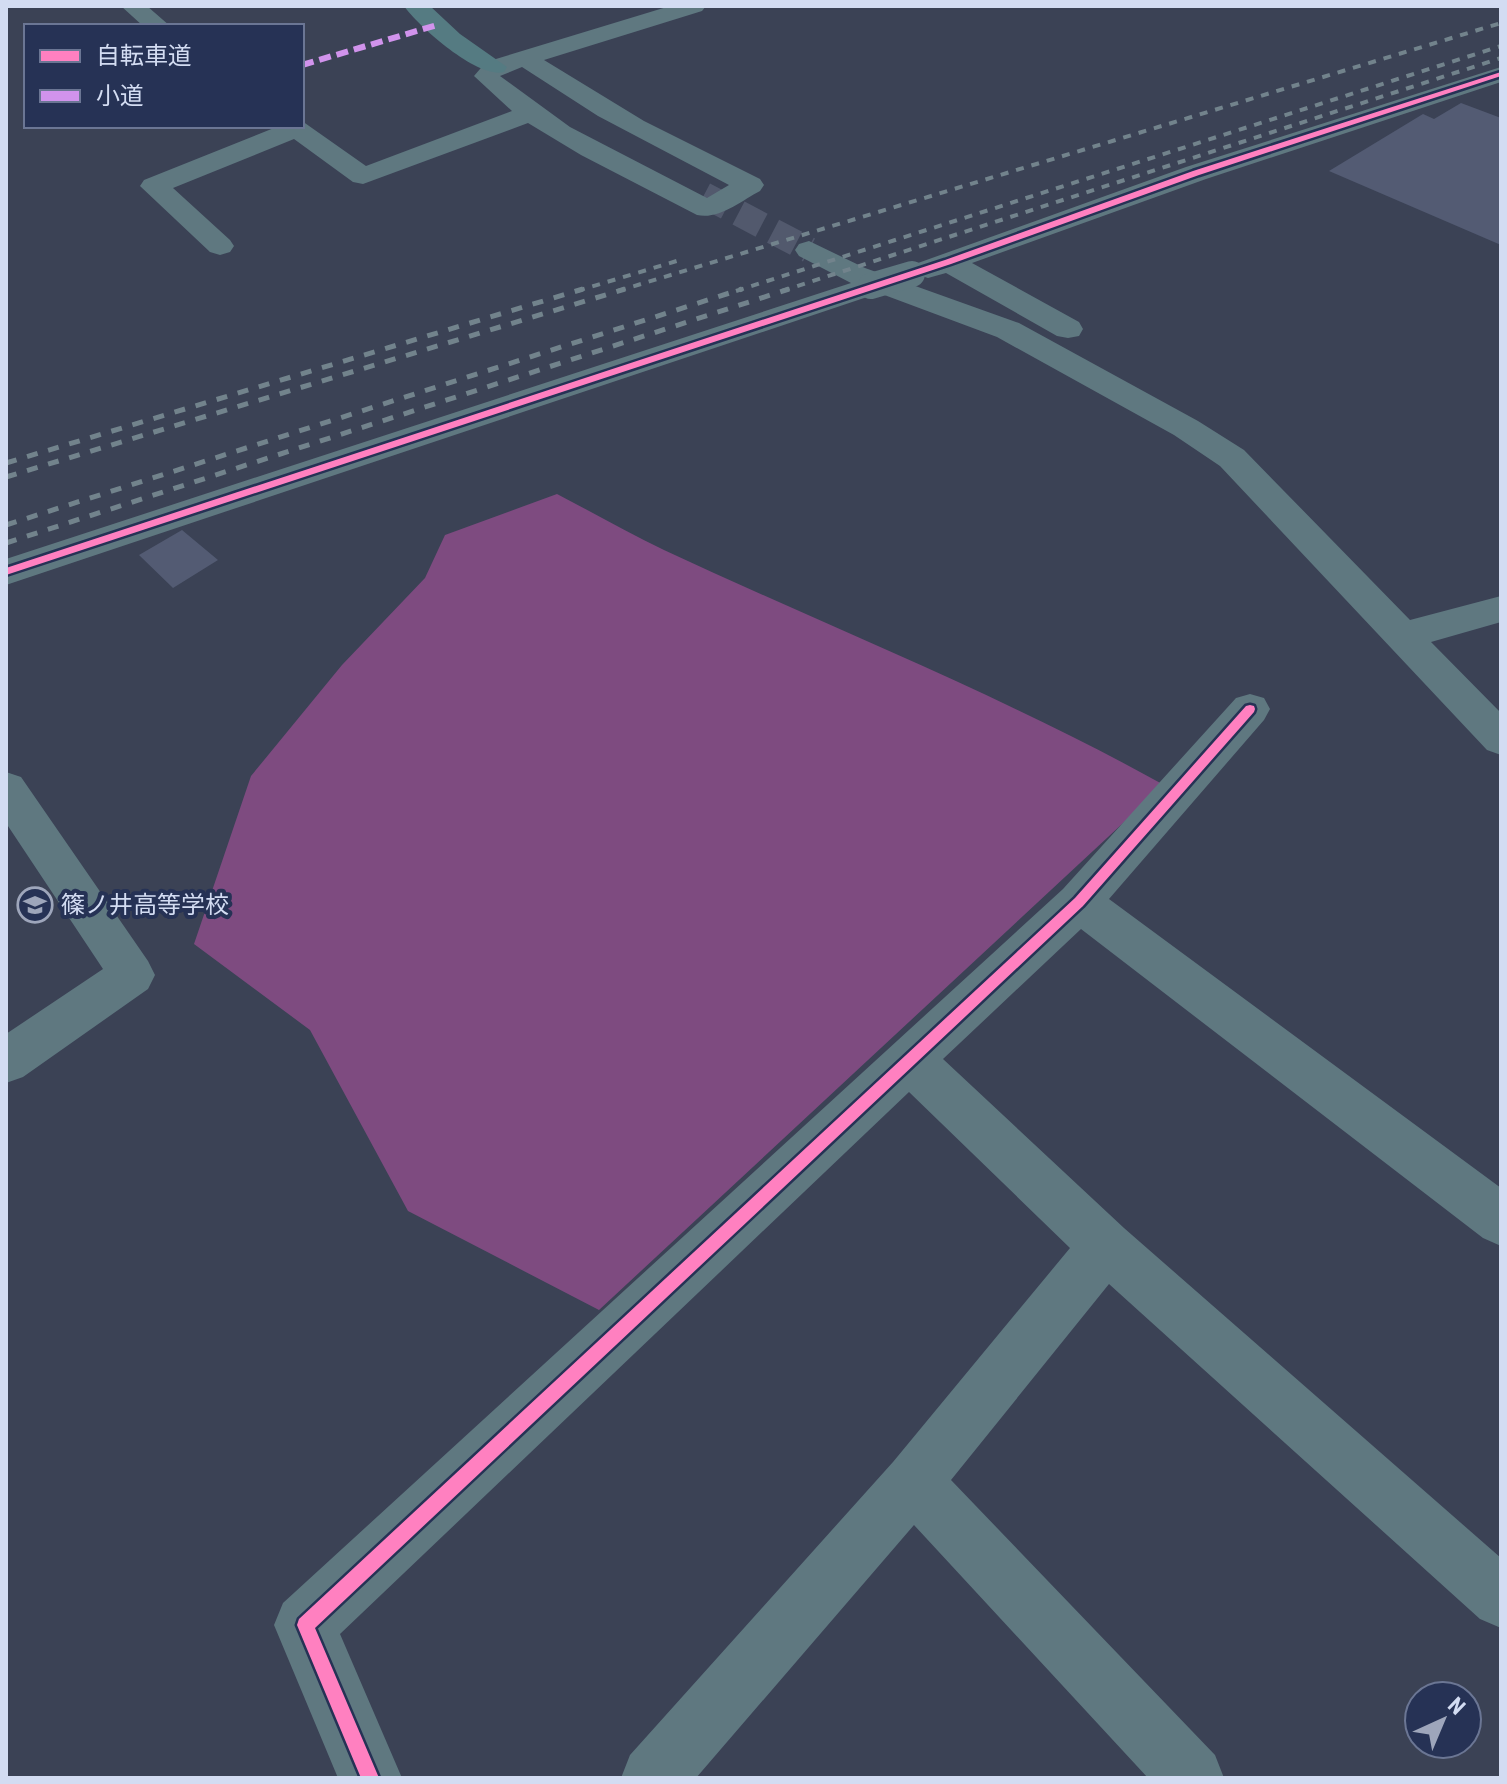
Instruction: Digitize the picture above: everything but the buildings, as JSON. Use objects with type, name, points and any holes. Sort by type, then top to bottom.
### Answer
[{"type":"street","points":[[133,6],[156,24]]},
{"type":"street","points":[[416,6],[452,39],[583,128],[704,195]]},
{"type":"street","points":[[526,58],[590,103],[750,185],[707,209],[590,148],[532,112],[486,76],[495,67],[694,6]]},
{"type":"street","points":[[6,572],[912,274],[1196,173],[1501,74]]},
{"type":"street","points":[[220,246],[154,186],[294,128],[363,176],[532,112]]},
{"type":"street","points":[[809,250],[870,280],[1008,330],[1186,428],[1232,458],[1501,739]]},
{"type":"street","points":[[866,288],[977,333],[1178,450],[1215,462],[1232,458],[1241,442],[1236,429],[1218,413],[948,262]]},
{"type":"street","points":[[1404,636],[1501,609]]},
{"type":"street","points":[[370,1778],[305,1625],[1079,902],[1250,709]]},
{"type":"street","points":[[6,789],[132,975],[6,1061]]},
{"type":"street","points":[[1079,902],[1501,1220]]},
{"type":"street","points":[[911,1061],[1106,1246],[1501,1598]]},
{"type":"street","points":[[653,1778],[913,1482],[1106,1246]]},
{"type":"street","points":[[913,1482],[1176,1772]]},
{"type":"shaded area","points":[[557,494],[664,550],[1041,721],[1164,785],[599,1310],[408,1211],[310,1030],[194,944],[251,776],[342,665],[425,578],[445,535]]},
{"type":"tunnel","points":[[704,195],[809,250]]},
{"type":"railway","points":[[618,291],[1501,23]]},
{"type":"railway","points":[[736,291],[1501,46]]},
{"type":"railway","points":[[782,291],[1501,58]]},
{"type":"railway","points":[[577,291],[680,260]]},
{"type":"railway","points":[[6,463],[583,289]]},
{"type":"railway","points":[[6,477],[625,289]]},
{"type":"railway","points":[[6,525],[742,289]]},
{"type":"railway","points":[[6,543],[789,289]]},
{"type":"marked path","points":[[304,64],[437,25]]},
{"type":"cycle path","points":[[6,572],[948,262],[1196,173],[1501,74]]},
{"type":"cycle path","points":[[370,1778],[305,1625],[1079,902],[1250,709]]},
{"type":"place","name":"篠ノ井高等学校","points":[[35,905]]}]
